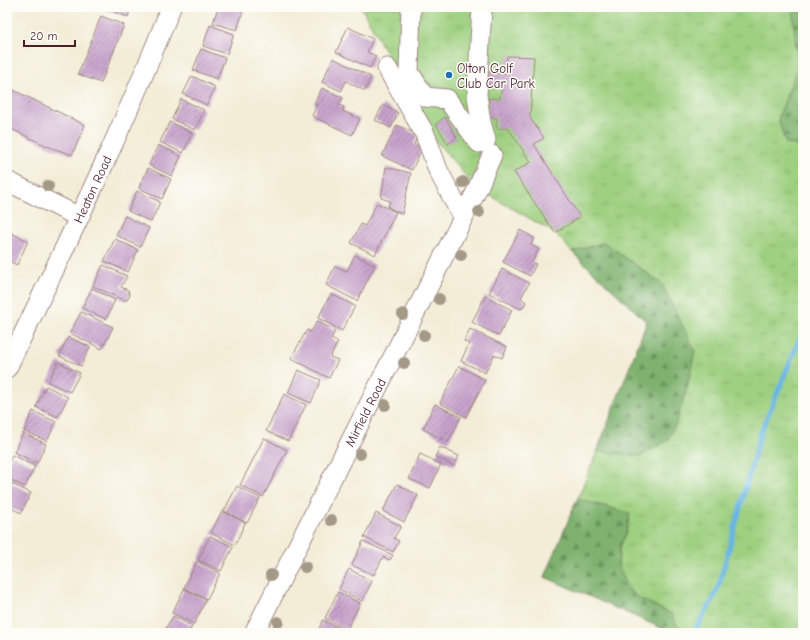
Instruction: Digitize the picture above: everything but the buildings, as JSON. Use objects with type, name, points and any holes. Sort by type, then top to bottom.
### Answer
[{"type":"street","name":"Heaton Road","points":[[7,368],[79,217],[148,65],[171,7]]},
{"type":"street","points":[[411,7],[409,72],[425,96],[446,99],[484,148]]},
{"type":"street","points":[[482,7],[477,94],[484,148]]},
{"type":"street","points":[[387,68],[426,134],[438,170],[463,218]]},
{"type":"street","name":"Mirfield Road","points":[[254,633],[476,192],[484,148]]},
{"type":"street","points":[[7,181],[79,217]]},
{"type":"green space","points":[[361,7],[803,7],[803,633],[673,633],[545,577],[604,435],[647,322],[572,252],[555,233],[475,187],[431,135]]},
{"type":"green space","points":[[792,7],[803,7],[803,146],[786,144],[778,119],[798,65]]},
{"type":"green space","points":[[604,242],[662,284],[695,351],[687,389],[676,423],[668,440],[640,456],[597,451],[647,322],[572,252]]},
{"type":"green space","points":[[577,499],[630,513],[626,533],[620,547],[618,564],[627,588],[640,599],[672,614],[680,633],[673,633],[545,577]]},
{"type":"waterway","points":[[693,633],[714,598],[719,585],[761,432],[803,331]]},
{"type":"place","name":"Olton Golf Club Car Park","points":[[449,75]]}]
